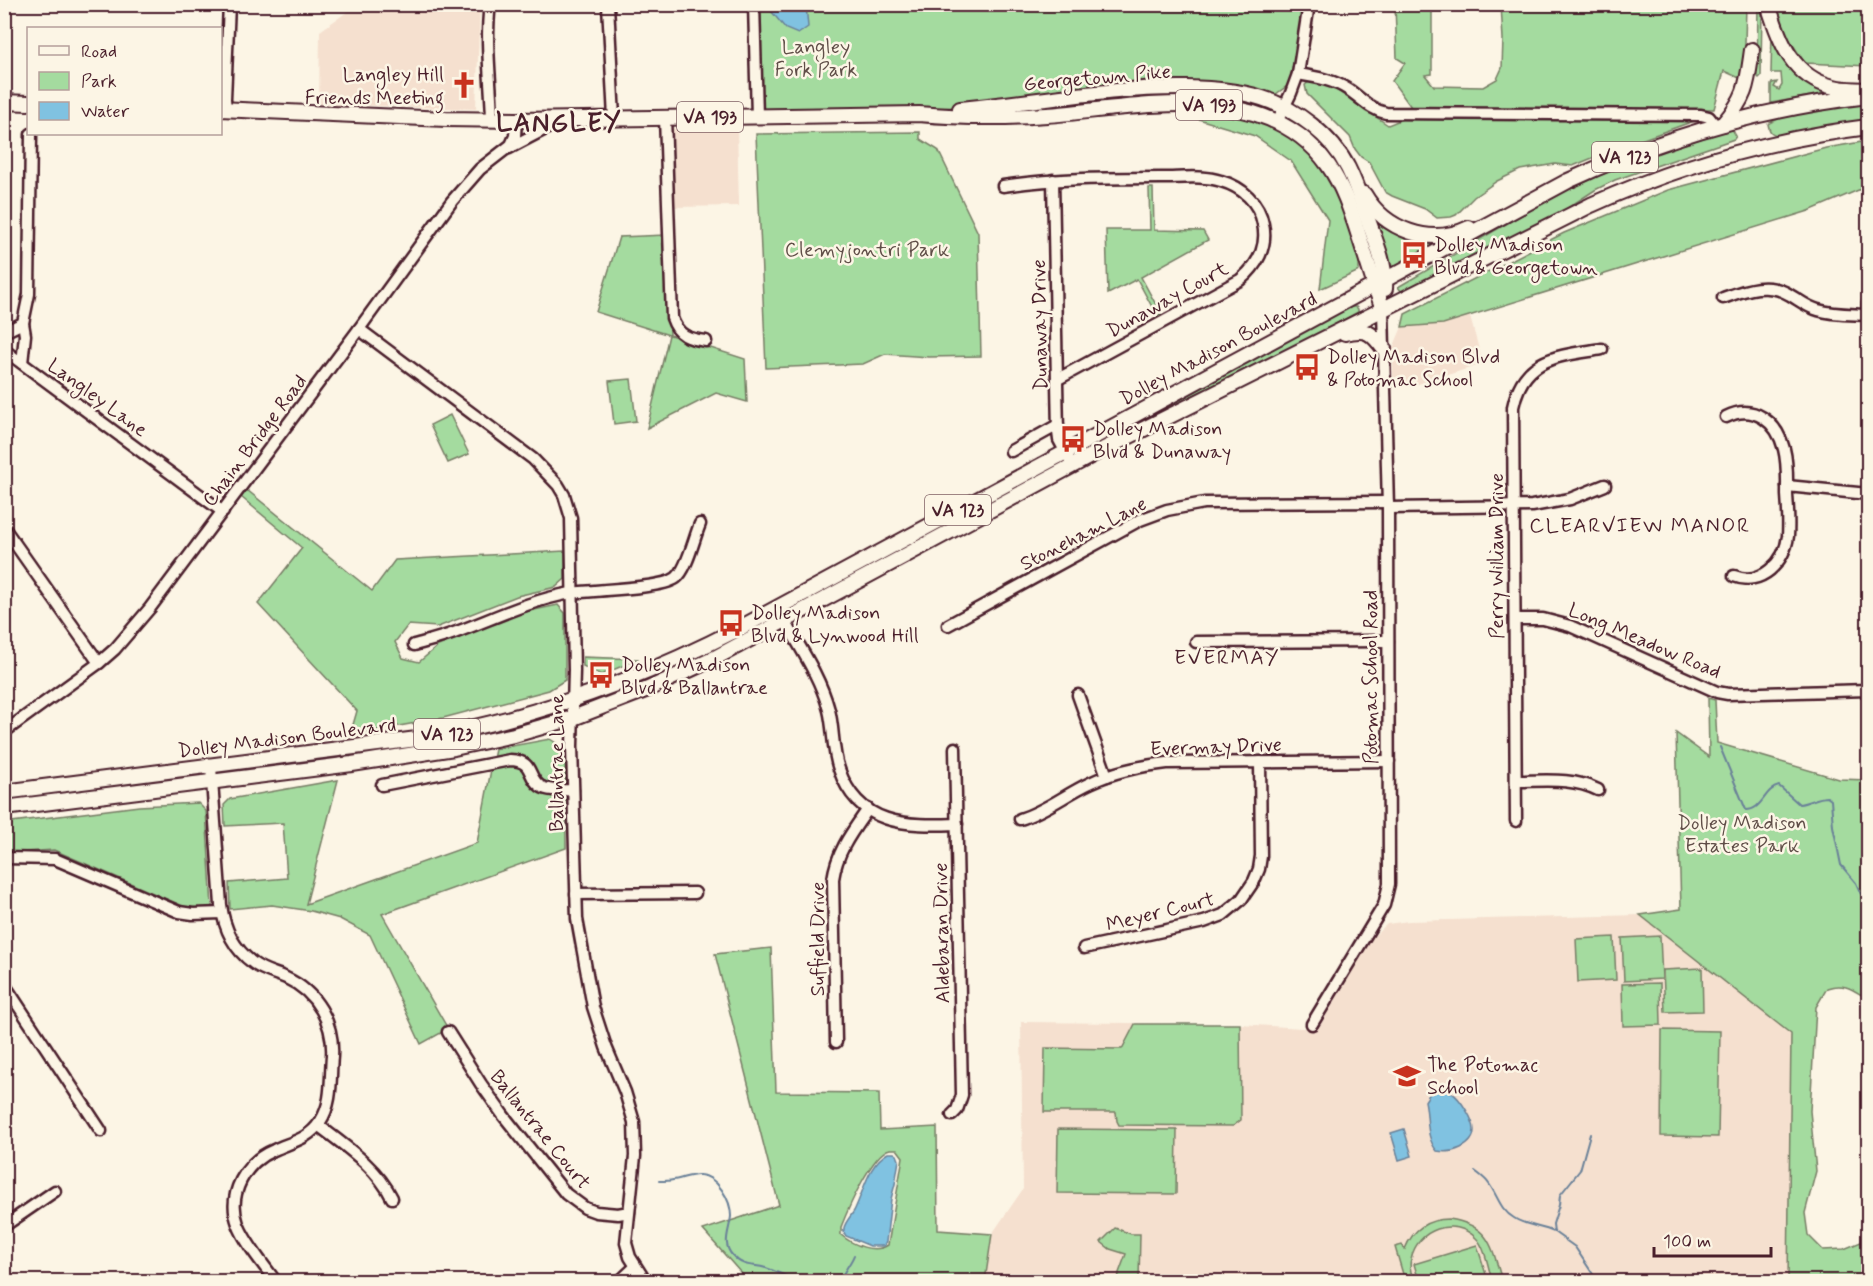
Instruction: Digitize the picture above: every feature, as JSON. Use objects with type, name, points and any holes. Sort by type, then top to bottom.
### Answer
[{"type":"main road","points":[[1768,4],[1781,44],[1802,70],[1827,85],[1869,90]]},
{"type":"main road","points":[[1719,125],[1735,111],[1743,96],[1752,50]]},
{"type":"main road","name":"Georgetown Pike","points":[[223,109],[446,119],[757,117],[919,114],[1148,88],[1235,92],[1262,97],[1284,107],[1301,117],[1334,147],[1349,169],[1376,247],[1383,309]]},
{"type":"main road","name":"Dolley Madison Boulevard","points":[[4,792],[382,745],[452,733],[514,718],[611,687],[664,665],[777,608],[1568,181],[1614,161],[1719,125],[1793,108],[1869,96]]},
{"type":"main road","points":[[4,102],[27,103]]},
{"type":"main road","name":"Georgetown Pike","points":[[919,114],[962,118],[1006,117],[1184,104],[1236,108],[1262,115],[1292,130],[1313,147],[1334,174],[1346,198],[1380,284]]},
{"type":"main road","name":"Dolley Madison Boulevard","points":[[4,808],[434,752],[514,735],[573,718],[667,681],[719,656],[1073,466],[1569,215],[1652,179],[1721,156],[1772,143],[1869,127]]},
{"type":"main road","points":[[1349,169],[1379,214],[1402,229],[1421,235],[1438,236],[1457,233],[1531,201]]},
{"type":"main road","points":[[1326,338],[1363,331],[1373,336],[1384,349]]},
{"type":"street","points":[[223,109],[229,4]]},
{"type":"street","points":[[490,4],[488,46],[492,119]]},
{"type":"street","points":[[754,4],[757,117]]},
{"type":"street","points":[[1277,122],[1298,74],[1309,4]]},
{"type":"street","points":[[608,5],[614,118]]},
{"type":"street","points":[[1298,74],[1323,78],[1336,83],[1376,111],[1386,113],[1701,115],[1709,117],[1719,125]]},
{"type":"street","points":[[665,117],[672,318],[675,327],[684,335],[706,341]]},
{"type":"street","name":"Chain Bridge Road","points":[[4,732],[115,649],[150,609],[223,512],[452,201],[480,169],[508,148],[549,127],[552,119]]},
{"type":"street","points":[[508,148],[515,136],[516,120]]},
{"type":"street","name":"Langley Lane","points":[[31,135],[29,294],[23,323],[25,351],[22,363],[223,512]]},
{"type":"street","name":"Dunaway Court","points":[[1003,186],[1070,178],[1219,180],[1235,186],[1251,199],[1261,217],[1264,238],[1260,258],[1240,280],[1058,379]]},
{"type":"street","name":"Dunaway Drive","points":[[1053,180],[1059,440],[1073,466]]},
{"type":"street","points":[[1723,298],[1757,287],[1767,287],[1787,292],[1817,310],[1868,315],[1869,303]]},
{"type":"street","name":"Potomac School Road","points":[[1312,1024],[1384,905],[1389,884],[1388,505],[1383,309]]},
{"type":"street","points":[[4,332],[23,323]]},
{"type":"street","name":"Ballantrae Lane","points":[[358,329],[551,475],[564,495],[571,518],[573,790],[576,894],[581,945],[593,1007],[634,1122],[635,1156],[628,1212],[627,1251],[635,1267],[646,1281]]},
{"type":"street","points":[[4,350],[22,363]]},
{"type":"street","name":"Perry William Drive","points":[[1516,821],[1513,406],[1520,386],[1532,369],[1550,359],[1602,350]]},
{"type":"street","points":[[1726,417],[1735,413],[1758,414],[1773,427],[1784,447],[1786,458],[1788,535],[1782,556],[1762,576],[1746,579],[1734,576]]},
{"type":"street","points":[[1011,451],[1058,425]]},
{"type":"street","name":"Stoneham Lane","points":[[948,625],[1140,520],[1167,510],[1204,503],[1514,507],[1551,503],[1588,493],[1605,485]]},
{"type":"street","points":[[1787,486],[1869,494]]},
{"type":"street","points":[[414,645],[451,634],[516,608],[572,593],[671,581],[681,573],[700,524]]},
{"type":"street","points":[[4,528],[99,663]]},
{"type":"street","points":[[777,608],[824,694],[833,727],[836,756],[844,781],[859,801],[880,816],[904,824],[957,824]]},
{"type":"street","name":"Long Meadow Road","points":[[1515,619],[1543,619],[1570,626],[1717,692],[1728,694],[1869,690]]},
{"type":"street","points":[[1196,642],[1388,640]]},
{"type":"street","points":[[1078,695],[1107,776]]},
{"type":"street","name":"Aldebaran Drive","points":[[952,1115],[957,1110],[962,1095],[955,748]]},
{"type":"street","points":[[382,785],[518,760],[528,767],[535,780],[544,788],[573,790]]},
{"type":"street","name":"Evermay Drive","points":[[1020,819],[1045,809],[1080,788],[1107,776],[1167,763],[1389,761]]},
{"type":"street","name":"Meyer Court","points":[[1084,948],[1212,920],[1223,915],[1242,900],[1254,880],[1261,856],[1260,762]]},
{"type":"street","points":[[212,766],[222,913],[230,936],[245,956],[264,970],[285,978],[305,990],[314,999],[326,1018],[332,1043],[330,1095],[328,1105],[318,1125],[306,1137],[273,1150],[255,1161],[245,1173],[237,1191],[235,1202],[238,1224],[276,1281]]},
{"type":"street","points":[[1516,781],[1567,780],[1598,790]]},
{"type":"street","name":"Suffield Drive","points":[[836,1042],[834,873],[845,842],[868,809]]},
{"type":"street","points":[[4,858],[55,859],[179,912],[222,913]]},
{"type":"street","points":[[576,894],[695,894]]},
{"type":"street","points":[[4,984],[101,1131]]},
{"type":"street","name":"Ballantrae Court","points":[[448,1032],[503,1115],[566,1194],[580,1205],[596,1212],[606,1214],[628,1212]]},
{"type":"street","points":[[318,1125],[361,1159],[373,1171],[392,1198]]},
{"type":"street","points":[[4,1226],[55,1191]]},
{"type":"street","points":[[619,1281],[635,1267]]},
{"type":"shaded area","points":[[350,5],[480,5],[476,109],[319,104],[320,31],[347,12]]},
{"type":"shaded area","points":[[737,127],[739,206],[672,207],[668,128]]},
{"type":"shaded area","points":[[1467,306],[1483,364],[1415,385],[1393,384],[1393,348],[1402,327]]},
{"type":"shaded area","name":"The Potomac School","points":[[1640,915],[1791,1033],[1789,1281],[985,1282],[992,1234],[1023,1189],[1021,1022],[1240,1024],[1318,1029],[1372,938],[1387,924],[1409,921]]},
{"type":"green space","name":"Langley Fork Park","points":[[760,5],[1305,5],[1291,77],[1287,86],[1276,94],[1226,87],[959,107],[763,113]]},
{"type":"green space","points":[[1395,5],[1432,5],[1432,74],[1425,75],[1434,86],[1483,87],[1497,79],[1502,68],[1501,5],[1746,5],[1744,80],[1724,71],[1714,109],[1411,107],[1392,81],[1405,63],[1397,58]]},
{"type":"green space","points":[[1758,5],[1762,5],[1761,76],[1759,78],[1757,76]]},
{"type":"green space","points":[[1776,5],[1868,5],[1868,66],[1805,63],[1781,27]]},
{"type":"green space","points":[[1772,30],[1777,45],[1833,92],[1771,103],[1772,83],[1777,82],[1774,87],[1779,90],[1782,85],[1781,73],[1771,73]]},
{"type":"green space","points":[[1310,81],[1327,84],[1388,125],[1405,118],[1705,117],[1573,166],[1555,164],[1520,170],[1497,181],[1474,197],[1456,215],[1437,218],[1425,209],[1385,192],[1369,162],[1361,157],[1350,137],[1307,94],[1305,85]]},
{"type":"green space","points":[[1868,104],[1868,123],[1789,135],[1772,133],[1768,124],[1802,113]]},
{"type":"green space","points":[[1205,109],[1267,121],[1290,134],[1328,173],[1339,196],[1359,261],[1359,271],[1320,289],[1328,220],[1291,161],[1255,136],[1195,118],[1197,110]]},
{"type":"green space","points":[[1732,129],[1736,136],[1734,139],[1615,180],[1552,218],[1413,289],[1401,291],[1398,287],[1556,195],[1639,158]]},
{"type":"green space","name":"Clemyjontri Park","points":[[920,132],[920,139],[938,150],[978,233],[981,356],[929,357],[885,354],[863,364],[766,368],[756,134]]},
{"type":"green space","points":[[1868,141],[1868,186],[1809,211],[1443,324],[1402,327],[1405,314],[1564,233],[1668,190],[1826,148]]},
{"type":"green space","points":[[1149,188],[1153,188],[1154,230],[1203,231],[1208,240],[1141,277],[1161,314],[1157,316],[1137,279],[1108,294],[1106,230],[1150,230]]},
{"type":"green space","points":[[1373,213],[1444,241],[1387,275]]},
{"type":"green space","points":[[666,235],[670,335],[745,359],[747,402],[716,393],[647,428],[669,335],[596,312],[619,237]]},
{"type":"green space","points":[[1356,307],[1358,312],[1200,398],[1083,454],[1083,449],[1344,309]]},
{"type":"green space","points":[[631,379],[636,421],[614,424],[609,381]]},
{"type":"green space","points":[[450,415],[469,454],[448,463],[430,425]]},
{"type":"green space","points":[[1059,463],[1057,467],[820,595],[871,563]]},
{"type":"green space","points":[[247,490],[372,591],[395,560],[565,551],[565,579],[556,587],[517,596],[438,627],[408,625],[395,642],[403,658],[419,662],[438,646],[520,613],[558,605],[565,613],[565,680],[549,690],[443,718],[350,735],[357,711],[258,604],[302,548],[241,497]]},
{"type":"green space","points":[[765,623],[685,669],[584,707],[748,628]]},
{"type":"green space","points":[[583,657],[639,659],[601,675],[583,666]]},
{"type":"green space","name":"Dolley Madison Estates Park","points":[[1708,698],[1715,700],[1717,743],[1839,779],[1868,780],[1868,999],[1844,986],[1833,986],[1827,988],[1816,1007],[1810,1111],[1816,1171],[1805,1213],[1808,1235],[1823,1250],[1844,1249],[1868,1239],[1868,1281],[1788,1281],[1791,1034],[1640,915],[1681,909],[1676,733],[1709,757]]},
{"type":"green space","points":[[550,739],[565,749],[566,848],[382,914],[448,1029],[421,1044],[370,935],[340,919],[311,911],[272,905],[230,909],[229,883],[287,878],[283,823],[225,826],[224,805],[230,799],[338,780],[306,904],[477,843],[495,749]]},
{"type":"green space","points":[[198,803],[206,811],[212,907],[192,910],[54,850],[5,853],[4,823],[139,806]]},
{"type":"green space","points":[[1660,936],[1662,979],[1624,981],[1622,938]]},
{"type":"green space","points":[[1614,937],[1616,980],[1578,982],[1576,939]]},
{"type":"green space","points":[[771,948],[776,1092],[879,1093],[880,1130],[937,1127],[938,1230],[992,1234],[985,1281],[748,1281],[703,1230],[779,1205],[715,954]],"holes":[[[890,1149],[897,1149],[903,1157],[888,1245],[876,1249],[857,1245],[841,1235],[844,1219],[861,1183],[876,1160]]]},
{"type":"green space","points":[[1702,968],[1703,1011],[1665,1012],[1663,970]]},
{"type":"green space","points":[[1660,983],[1661,1025],[1623,1026],[1622,984]]},
{"type":"green space","points":[[1135,1024],[1240,1024],[1241,1120],[1233,1126],[1119,1125],[1116,1112],[1044,1112],[1045,1048],[1122,1049]]},
{"type":"green space","points":[[1662,1030],[1720,1031],[1718,1137],[1661,1136]]},
{"type":"green space","points":[[1058,1129],[1177,1130],[1176,1194],[1057,1193]]},
{"type":"green space","points":[[1441,1219],[1473,1226],[1481,1232],[1492,1248],[1502,1281],[1492,1281],[1484,1252],[1476,1238],[1467,1231],[1447,1227],[1428,1233],[1421,1240],[1410,1262],[1414,1281],[1405,1281],[1395,1247],[1402,1245],[1405,1249],[1412,1236],[1422,1226]]},
{"type":"green space","points":[[1115,1228],[1131,1234],[1140,1234],[1139,1281],[1118,1281],[1126,1254],[1110,1249],[1101,1242]]},
{"type":"green space","points":[[1477,1245],[1488,1281],[1419,1281],[1414,1264]]},
{"type":"water","points":[[766,5],[806,5],[808,27],[798,34],[786,29]]},
{"type":"water","points":[[1438,1090],[1449,1091],[1459,1099],[1472,1121],[1473,1136],[1461,1148],[1443,1152],[1437,1151],[1433,1146],[1425,1101],[1430,1093]]},
{"type":"water","points":[[1404,1129],[1412,1156],[1399,1160],[1391,1133]]},
{"type":"water","points":[[888,1153],[894,1153],[899,1160],[886,1242],[884,1246],[870,1246],[846,1236],[844,1228],[871,1171]]},
{"type":"waterway","points":[[1720,747],[1746,810],[1756,807],[1770,791],[1779,786],[1799,804],[1823,797],[1831,800],[1833,826],[1841,865],[1856,883],[1861,894],[1868,897]]},
{"type":"waterway","points":[[1590,1134],[1580,1170],[1560,1195],[1553,1224],[1554,1232],[1575,1247],[1598,1282]]},
{"type":"waterway","points":[[1475,1171],[1488,1182],[1509,1215],[1523,1223],[1554,1232]]},
{"type":"waterway","points":[[659,1181],[697,1175],[706,1176],[712,1180],[722,1190],[729,1203],[731,1216],[727,1247],[733,1256],[745,1264],[766,1268],[801,1282]]},
{"type":"waterway","points":[[840,1282],[854,1255]]},
{"type":"place","name":"Langley Hill Friends Meeting","points":[[464,85]]},
{"type":"place","name":"Dolley Madison Blvd & Georgetown","points":[[1414,255]]},
{"type":"place","name":"Dolley Madison Blvd & Potomac School","points":[[1307,367]]},
{"type":"place","name":"Dolley Madison Blvd & Dunaway","points":[[1073,439]]},
{"type":"place","name":"Dolley Madison Blvd & Lynwood Hill","points":[[731,623]]},
{"type":"place","name":"Dolley Madison Blvd & Ballantrae","points":[[601,675]]},
{"type":"place","name":"The Potomac School","points":[[1407,1076]]},
{"type":"district","name":"LANGLEY","points":[[559,122]]},
{"type":"district","name":"CLEARVIEW MANOR","points":[[1640,525]]},
{"type":"district","name":"EVERMAY","points":[[1227,657]]}]
